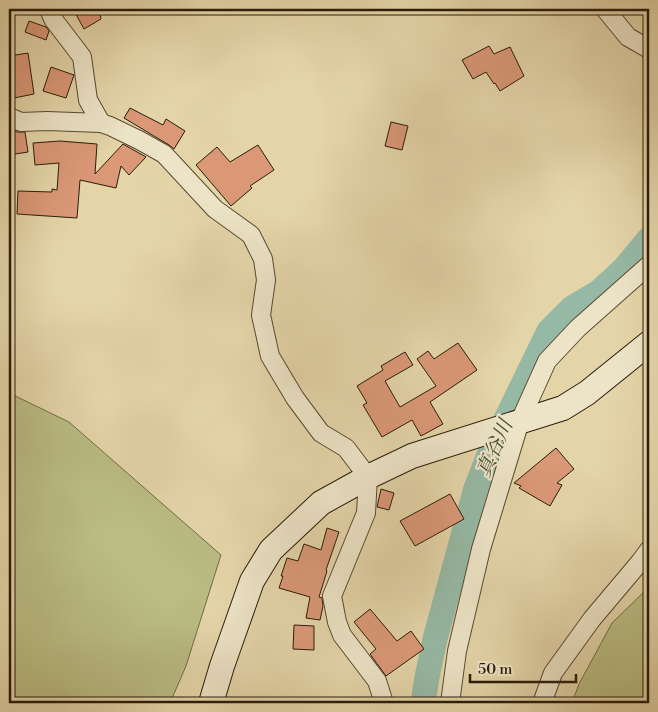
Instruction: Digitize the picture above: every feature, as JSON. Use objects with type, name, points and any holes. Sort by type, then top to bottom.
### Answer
[{"type":"street","points":[[49,9],[53,19],[82,57],[88,100],[100,123]]},
{"type":"street","points":[[605,9],[628,37],[649,49]]},
{"type":"street","points":[[9,117],[21,122],[100,123],[139,140],[164,154],[215,210],[251,236],[263,258],[266,280],[261,315],[270,356],[295,398],[321,433],[346,448],[368,477],[366,513],[332,596],[337,622],[342,635],[377,681],[384,703]]},
{"type":"street","points":[[450,703],[457,651],[481,549],[515,423],[547,361],[578,328],[649,265]]},
{"type":"street","points":[[211,703],[252,581],[271,550],[321,503],[368,477],[412,456],[563,408],[587,393],[649,343]]},
{"type":"street","points":[[542,703],[553,673],[592,619],[649,550]]},
{"type":"green space","points":[[9,393],[69,422],[221,555],[186,666],[170,703],[9,703]]},
{"type":"green space","points":[[649,587],[649,703],[572,703],[579,684],[612,623]]},
{"type":"building","points":[[73,9],[99,9],[101,19],[84,29]]},
{"type":"building","points":[[29,21],[46,27],[49,31],[46,40],[25,32]]},
{"type":"building","points":[[489,46],[494,54],[510,47],[524,76],[500,91],[486,72],[473,79],[462,60]]},
{"type":"building","points":[[28,53],[34,94],[9,99],[9,56]]},
{"type":"building","points":[[51,67],[74,75],[66,98],[43,91]]},
{"type":"building","points":[[130,108],[163,125],[166,119],[185,131],[174,149],[124,118]]},
{"type":"building","points":[[391,122],[408,126],[402,150],[385,146]]},
{"type":"building","points":[[9,131],[25,132],[28,152],[9,155]]},
{"type":"building","points":[[60,141],[97,144],[95,174],[123,144],[146,157],[129,175],[121,166],[116,188],[80,180],[77,218],[17,214],[18,191],[52,192],[52,189],[57,190],[59,163],[35,165],[33,143]]},
{"type":"building","points":[[258,145],[274,170],[250,186],[252,188],[231,206],[196,165],[217,147],[230,162]]},
{"type":"building","points":[[458,343],[477,370],[430,402],[443,424],[421,436],[412,420],[382,437],[363,405],[367,403],[357,386],[383,370],[381,366],[405,352],[413,365],[385,381],[400,407],[436,386],[417,359],[428,351],[434,359]]},
{"type":"building","points":[[556,448],[574,469],[557,483],[562,485],[550,506],[519,488],[521,486],[514,483]]},
{"type":"building","points":[[381,489],[394,493],[389,510],[377,507]]},
{"type":"building","points":[[450,494],[464,519],[415,546],[400,521]]},
{"type":"building","points":[[327,528],[339,532],[319,597],[322,598],[323,606],[320,620],[306,618],[310,597],[279,588],[283,576],[281,576],[287,558],[298,561],[304,544],[321,550]]},
{"type":"building","points":[[370,609],[397,641],[411,631],[424,649],[386,676],[370,654],[376,649],[354,622]]},
{"type":"building","points":[[294,625],[314,626],[314,650],[293,649]]},
{"type":"waterway","name":"真谷川","points":[[423,703],[435,639],[476,488],[491,450],[549,331],[572,308],[599,292],[624,269],[649,239]]}]
